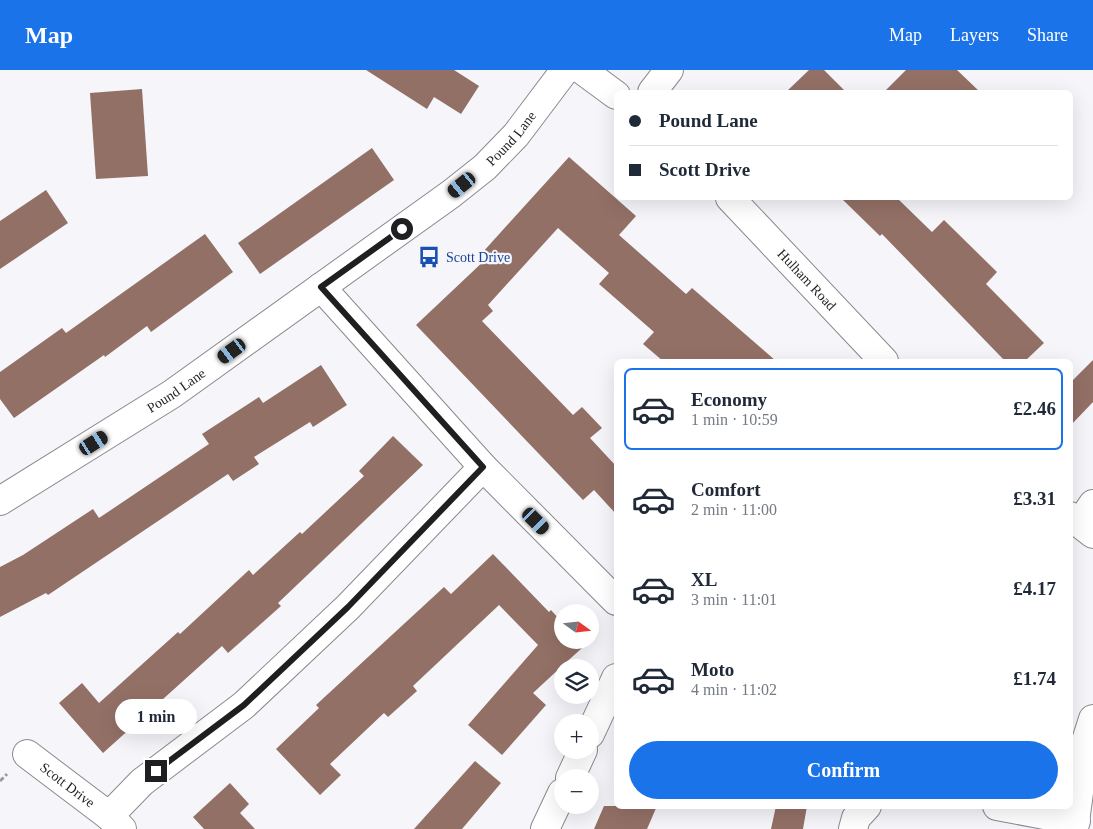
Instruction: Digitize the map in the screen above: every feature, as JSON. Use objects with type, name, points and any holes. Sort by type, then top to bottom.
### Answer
[{"type":"street","name":"Pound Lane","points":[[0,502],[172,394],[451,194],[485,167],[516,135],[565,70]]},
{"type":"street","points":[[582,70],[614,94]]},
{"type":"street","points":[[654,90],[669,70]]},
{"type":"street","name":"Hulham Road","points":[[732,200],[882,359]]},
{"type":"street","points":[[321,287],[483,467],[614,599]]},
{"type":"street","name":"Scott Drive","points":[[27,754],[116,823],[142,782],[244,705],[348,607],[483,467]]},
{"type":"street","points":[[599,715],[614,682]]},
{"type":"street","points":[[1009,809],[1075,825],[1086,741],[1093,719]]},
{"type":"street","points":[[853,829],[856,818],[864,809]]},
{"type":"street","points":[[545,829],[554,810]]},
{"type":"building","points":[[366,70],[454,70],[479,86],[461,114],[434,97],[427,109]]},
{"type":"building","points":[[809,70],[824,70],[844,90],[788,90]]},
{"type":"building","points":[[906,70],[957,70],[978,90],[886,90]]},
{"type":"building","points":[[142,89],[148,176],[96,179],[90,93]]},
{"type":"building","points":[[372,148],[394,180],[260,274],[238,243]]},
{"type":"building","points":[[569,157],[614,197],[614,200],[618,200],[636,216],[619,235],[686,294],[692,288],[774,359],[661,359],[643,344],[654,332],[599,284],[609,273],[558,228],[488,305],[493,311],[482,321],[573,415],[582,407],[602,428],[590,438],[614,464],[614,512],[594,490],[583,500],[416,325],[487,258],[482,253]]},
{"type":"building","points":[[46,190],[68,223],[0,269],[0,221]]},
{"type":"building","points":[[843,200],[899,200],[932,232],[944,220],[997,272],[986,284],[1044,343],[1027,359],[1003,359],[882,234],[880,236]]},
{"type":"building","points":[[205,234],[233,272],[151,332],[147,326],[105,357],[104,355],[14,418],[0,399],[0,372],[62,328],[66,333]]},
{"type":"building","points":[[1093,360],[1093,402],[1073,423],[1073,380]]},
{"type":"building","points":[[321,365],[347,405],[313,427],[310,422],[254,457],[259,464],[233,481],[228,474],[48,595],[46,593],[0,617],[0,567],[23,555],[93,509],[99,518],[209,444],[202,434],[259,397],[263,403]]},
{"type":"building","points":[[393,436],[423,465],[278,603],[281,606],[228,653],[222,646],[103,753],[59,703],[82,683],[99,703],[178,632],[180,634],[249,570],[253,575],[300,532],[302,534],[364,476],[359,471]]},
{"type":"building","points":[[493,554],[549,612],[551,610],[554,613],[554,649],[581,649],[570,659],[554,659],[554,674],[533,693],[546,705],[502,755],[468,725],[538,645],[499,605],[413,686],[417,691],[388,717],[384,713],[330,764],[341,775],[320,795],[276,749],[319,708],[316,705],[444,587],[451,594]]},
{"type":"building","points":[[475,761],[501,783],[462,829],[414,829]]},
{"type":"building","points":[[230,783],[249,804],[240,813],[255,829],[204,829],[193,817]]},
{"type":"building","points":[[604,806],[614,806],[614,809],[656,809],[647,829],[594,829]]},
{"type":"building","points":[[775,809],[806,809],[803,829],[771,829]]},
{"type":"place","name":"Scott Drive","points":[[429,257]]},
{"type":"route","points":[[156,771],[244,705],[348,607],[464,489],[483,467],[321,287],[402,229]]}]
